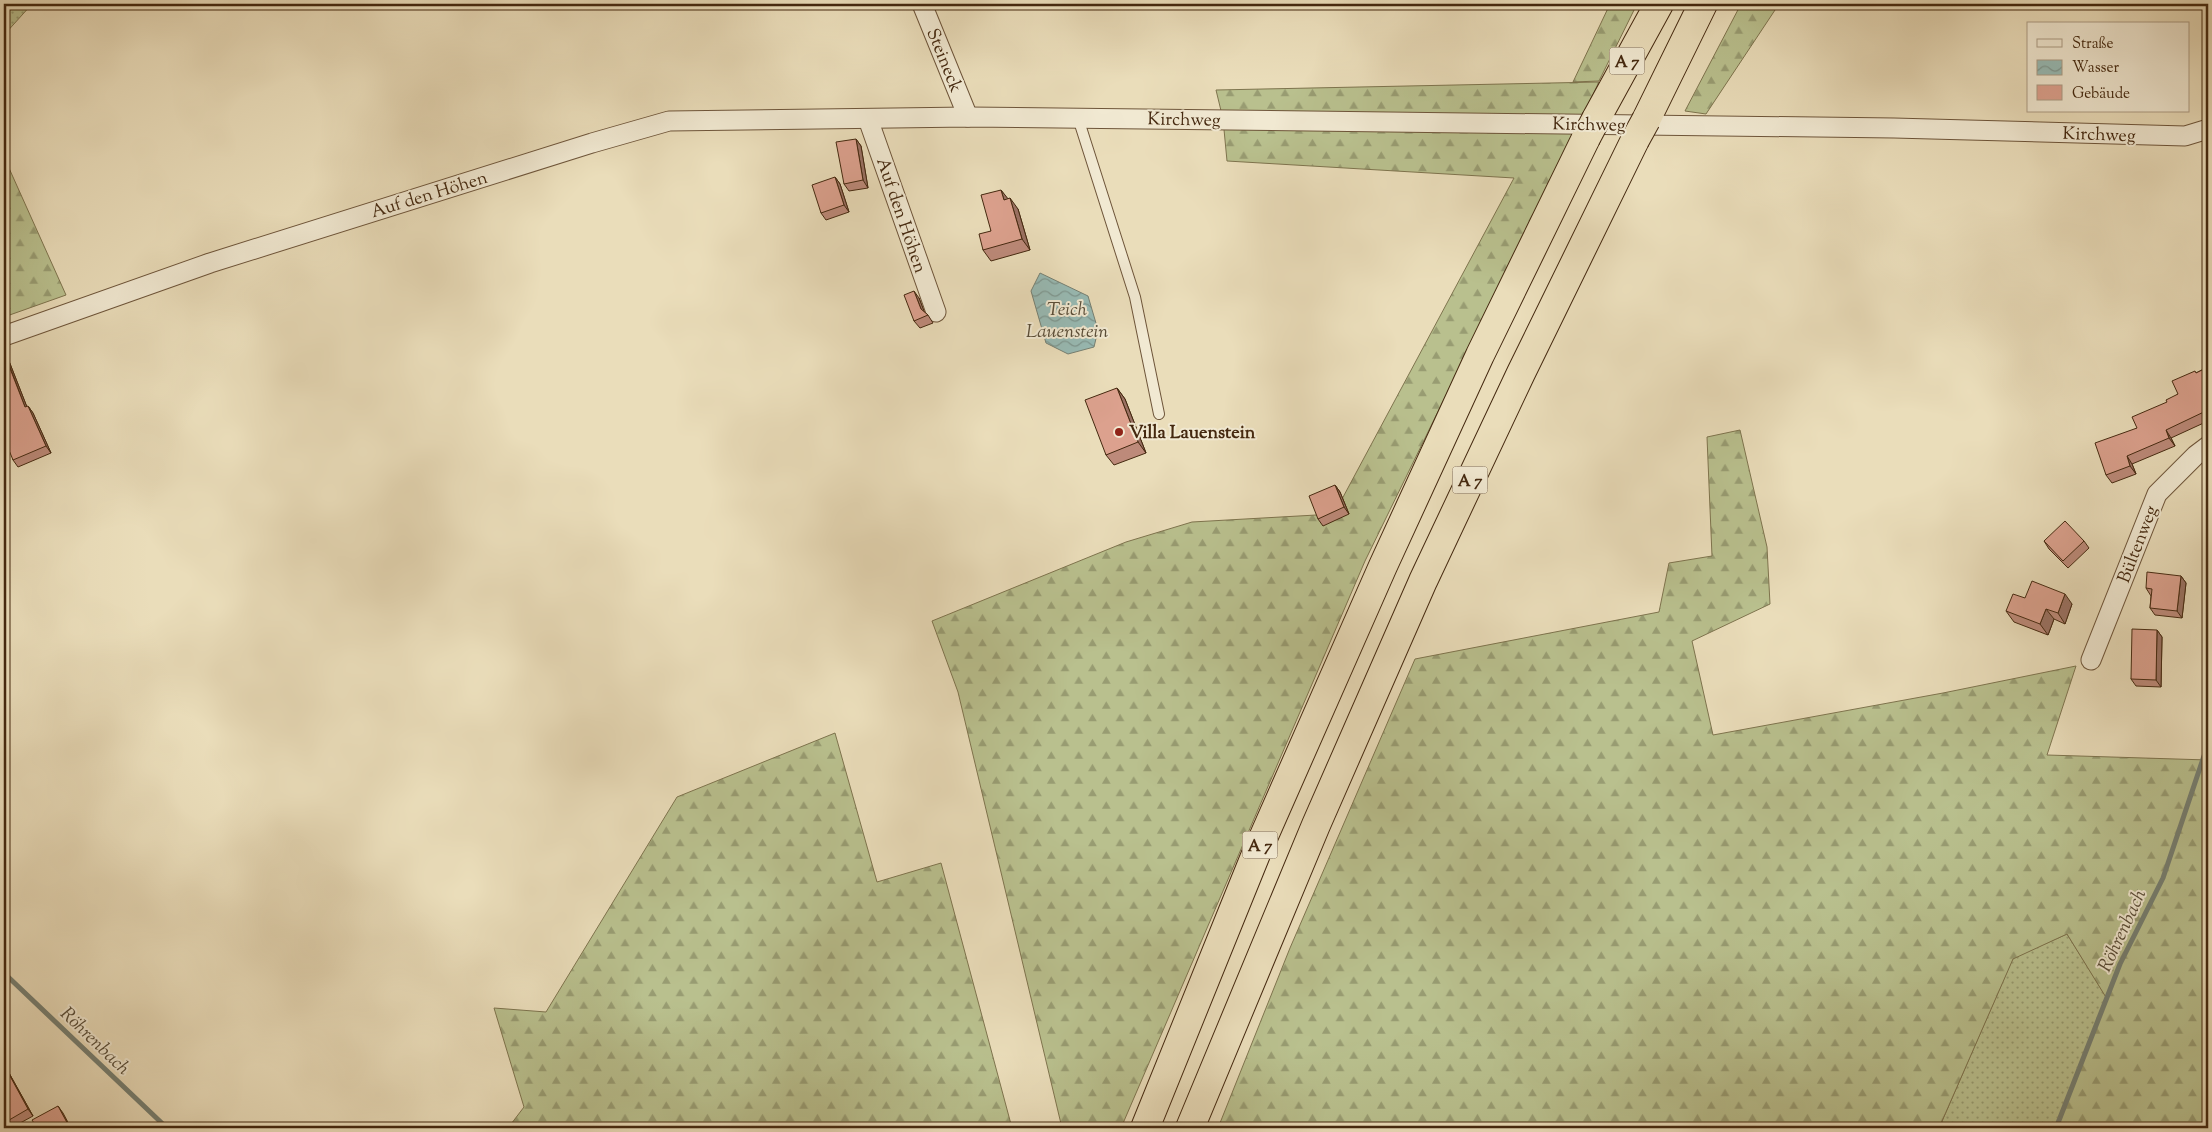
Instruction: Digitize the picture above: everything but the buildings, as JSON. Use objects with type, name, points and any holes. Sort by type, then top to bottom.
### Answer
[{"type":"highway","name":"A 7","points":[[1145,1128],[1256,854],[1383,566],[1480,355],[1591,129],[1658,4]]},
{"type":"highway","name":"A 7","points":[[1190,1128],[1316,825],[1423,581],[1530,355],[1704,4]]},
{"type":"street","name":"Steineck","points":[[922,4],[968,117]]},
{"type":"street","name":"Kirchweg","points":[[968,117],[1894,128],[2186,136],[2208,129]]},
{"type":"street","name":"Auf den Höhen","points":[[4,336],[210,263],[592,143],[669,121],[968,117]]},
{"type":"street","name":"Auf den Höhen","points":[[868,118],[936,312]]},
{"type":"street","name":"Bültenweg","points":[[2092,660],[2157,494],[2196,455],[2208,446]]},
{"type":"lane","points":[[1078,118],[1134,297],[1159,414]]},
{"type":"green space","points":[[4,4],[32,4],[4,35]]},
{"type":"green space","points":[[1610,4],[1637,4],[1599,81],[1573,82]]},
{"type":"green space","points":[[1741,4],[1779,4],[1706,114],[1685,111]]},
{"type":"green space","points":[[1599,82],[1365,561],[1121,1128],[1062,1128],[958,692],[932,621],[1126,542],[1192,522],[1334,514],[1514,178],[1227,161],[1223,119],[1216,90]]},
{"type":"green space","points":[[4,157],[66,295],[4,317]]},
{"type":"green space","points":[[1740,430],[1767,547],[1770,604],[1692,641],[1713,735],[1943,693],[2076,666],[2047,755],[2208,760],[2208,1128],[2056,1128],[2107,999],[2067,934],[2013,959],[1939,1128],[1218,1128],[1290,948],[1415,659],[1659,612],[1669,563],[1712,556],[1707,437]]},
{"type":"green space","points":[[835,733],[877,882],[941,863],[1012,1128],[508,1128],[524,1107],[494,1008],[546,1012],[677,797]]},
{"type":"green space","points":[[2067,934],[2107,998],[2056,1128],[1939,1128],[2013,958]]},
{"type":"water","name":"Teich Lauenstein","points":[[1040,273],[1088,296],[1098,330],[1094,347],[1068,354],[1046,343],[1031,291]]},
{"type":"waterway","name":"Röhrenbach","points":[[2056,1128],[2120,964],[2163,878],[2208,744]]},
{"type":"waterway","name":"Röhrenbach","points":[[4,973],[167,1128]]},
{"type":"place","name":"Villa Lauenstein","points":[[1119,432]]}]
